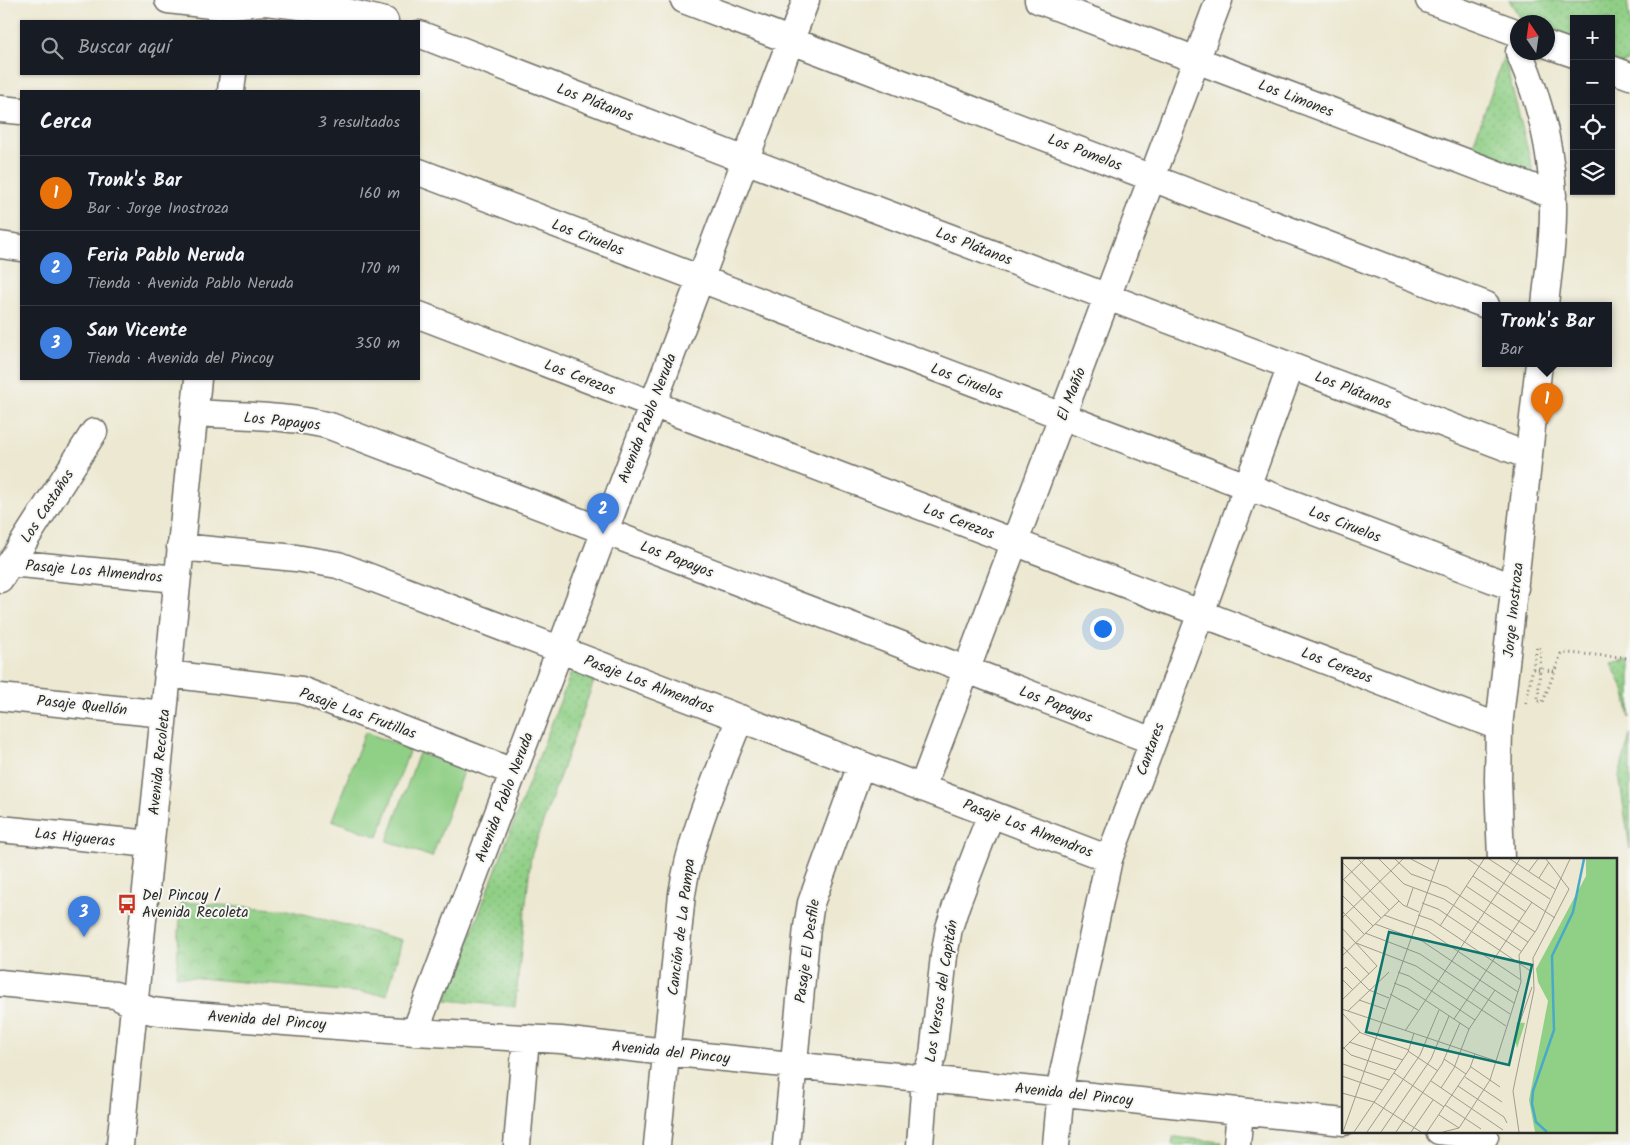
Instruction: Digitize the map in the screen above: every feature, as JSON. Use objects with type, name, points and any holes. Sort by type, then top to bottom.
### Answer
[{"type":"street","points":[[168,0],[241,8],[265,2],[343,11],[381,20]]},
{"type":"street","name":"Los Pomelos","points":[[684,0],[1482,303]]},
{"type":"street","name":"Avenida Pablo Neruda","points":[[415,1032],[806,0]]},
{"type":"street","name":"Los Limones","points":[[1038,0],[1553,195]]},
{"type":"street","name":"El Mañío","points":[[922,788],[1219,0]]},
{"type":"street","points":[[1429,0],[1510,39]]},
{"type":"street","points":[[1486,0],[1510,34]]},
{"type":"street","name":"Los Plátanos","points":[[420,34],[745,160],[1530,456]]},
{"type":"street","points":[[1555,47],[1570,53]]},
{"type":"street","points":[[1523,60],[1543,123],[1551,171],[1553,195],[1552,239],[1545,302]]},
{"type":"street","points":[[1615,70],[1630,76]]},
{"type":"street","points":[[231,90],[233,75]]},
{"type":"street","points":[[0,109],[20,111]]},
{"type":"street","name":"Los Ciruelos","points":[[420,172],[1515,588]]},
{"type":"street","points":[[0,245],[20,248]]},
{"type":"street","name":"Los Cerezos","points":[[420,315],[1201,613],[1501,715]]},
{"type":"street","name":"Cantares","points":[[1056,1145],[1062,1078],[1109,859],[1201,613],[1290,366]]},
{"type":"street","name":"Jorge Inostroza","points":[[1501,858],[1498,781],[1501,715],[1539,367]]},
{"type":"street","name":"Avenida Recoleta","points":[[120,1145],[198,380]]},
{"type":"street","name":"Los Papayos","points":[[194,413],[289,418],[330,426],[1153,741]]},
{"type":"street","name":"Los Castaños","points":[[5,571],[94,432]]},
{"type":"street","name":"Pasaje Los Almendros","points":[[180,547],[296,558],[338,565],[1109,859]]},
{"type":"street","name":"Pasaje Los Almendros","points":[[5,571],[177,579]]},
{"type":"street","name":"Pasaje Las Frutillas","points":[[168,674],[301,690],[513,772]]},
{"type":"street","name":"Pasaje Quellón","points":[[0,697],[164,714]]},
{"type":"street","name":"Canción de La Pampa","points":[[657,1145],[686,868],[693,844],[740,718]]},
{"type":"street","name":"Pasaje El Desfile","points":[[786,1145],[807,926],[811,903],[861,764]]},
{"type":"street","name":"Los Versos del Capitán","points":[[920,1145],[925,1079],[933,1055],[949,928],[956,903],[992,814]]},
{"type":"street","name":"Las Higueras","points":[[0,829],[151,844]]},
{"type":"street","name":"Avenida del Pincoy","points":[[0,983],[115,995],[152,1011],[169,1013],[415,1032],[561,1040],[1342,1122]]},
{"type":"street","points":[[517,1145],[526,1038]]},
{"type":"street","points":[[1237,1145],[1240,1111]]},
{"type":"street","points":[[1447,1132],[1485,1137]]},
{"type":"path","points":[[1501,715],[1527,702],[1537,647],[1541,648],[1538,701],[1543,702],[1561,654],[1630,659]]},
{"type":"path","points":[[1533,669],[1554,671]]},
{"type":"green space","points":[[1509,0],[1627,0],[1630,25],[1630,59],[1622,64],[1615,61],[1615,15],[1570,15],[1570,45],[1555,39],[1555,15],[1519,15]]},
{"type":"green space","points":[[1504,56],[1536,182],[1470,153]]},
{"type":"green space","points":[[1630,659],[1630,718],[1625,692],[1611,663]]},
{"type":"green space","points":[[572,670],[594,681],[531,856],[515,1007],[446,1000]]},
{"type":"green space","points":[[365,732],[410,749],[378,837],[332,820]]},
{"type":"green space","points":[[1630,735],[1630,849],[1619,775]]},
{"type":"green space","points":[[419,753],[464,769],[432,857],[387,841]]},
{"type":"green space","points":[[181,902],[288,910],[402,940],[387,995],[176,976]]},
{"type":"green space","points":[[1173,1137],[1222,1142],[1222,1145],[1172,1145]]},
{"type":"place","name":"Tronk's Bar","points":[[1547,424]]},
{"type":"place","name":"Feria Pablo Neruda","points":[[603,534]]},
{"type":"place","name":"Del Pincoy / Avenida Recoleta","points":[[127,904]]},
{"type":"place","name":"San Vicente","points":[[84,937]]}]
